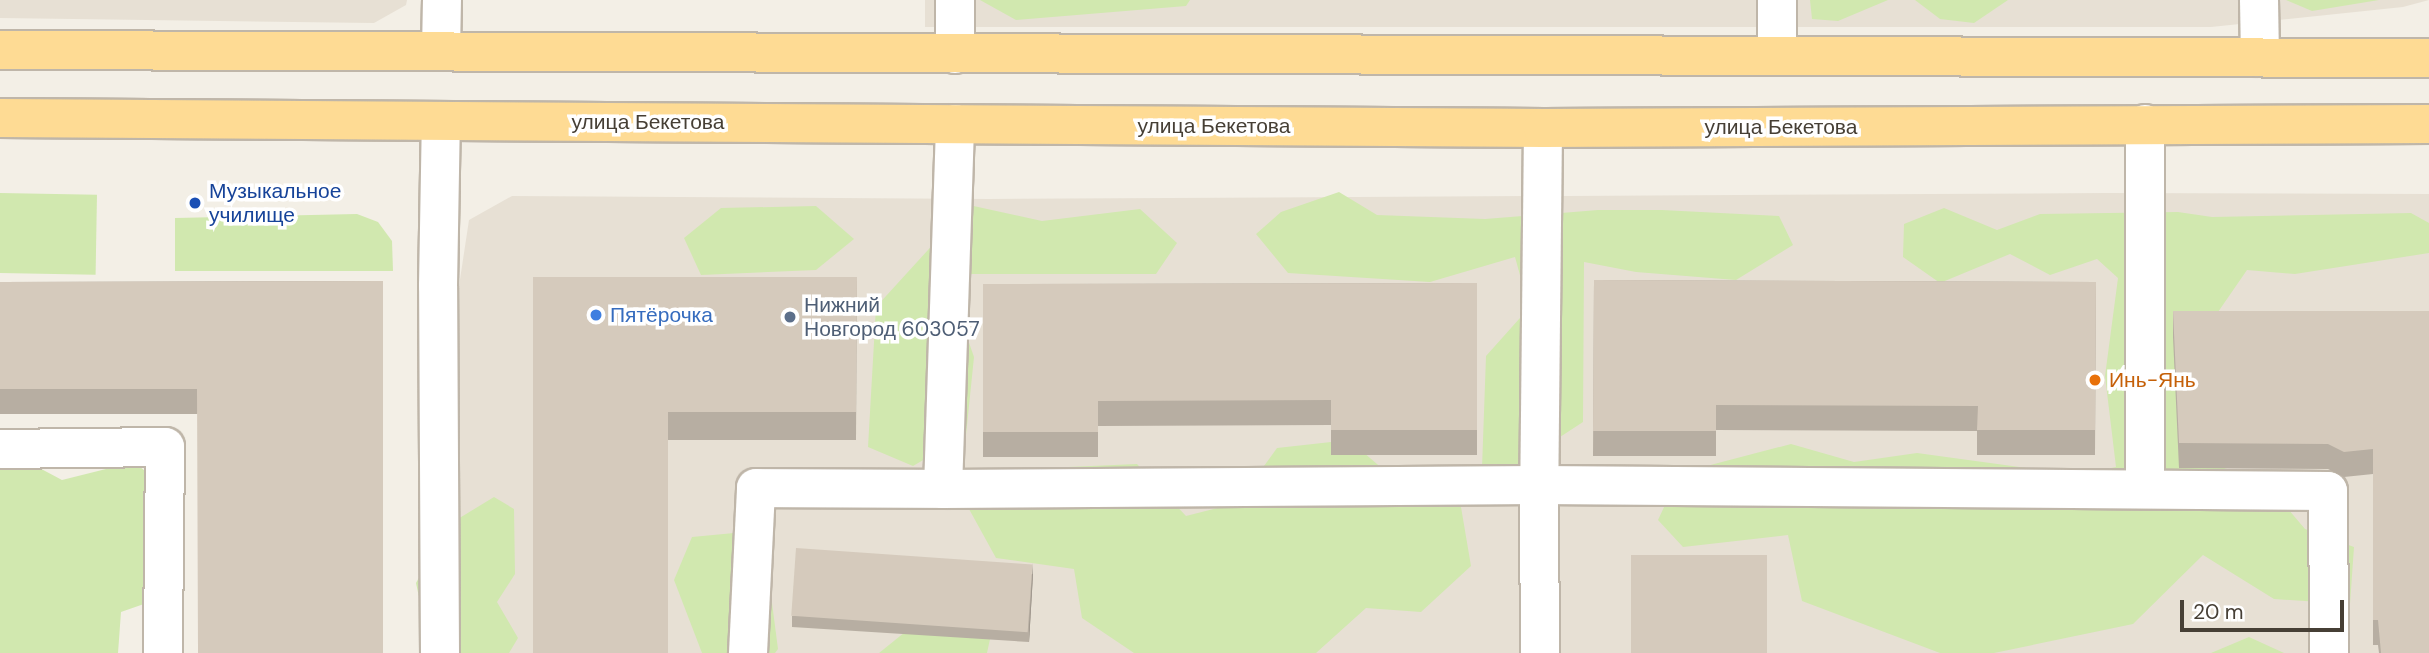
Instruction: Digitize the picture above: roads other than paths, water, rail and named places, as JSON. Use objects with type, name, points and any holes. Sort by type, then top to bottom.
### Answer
[{"type":"main road","points":[[0,50],[2429,58]]},
{"type":"main road","name":"улица Бекетова","points":[[0,118],[1543,128],[2429,124]]},
{"type":"street","points":[[441,51],[442,0]]},
{"type":"street","points":[[955,0],[955,54]]},
{"type":"street","points":[[1777,0],[1777,56]]},
{"type":"street","points":[[2259,0],[2260,57]]},
{"type":"street","points":[[440,653],[438,286],[441,122]]},
{"type":"street","points":[[943,489],[955,124]]},
{"type":"street","points":[[2145,489],[2146,124]]},
{"type":"street","points":[[1540,653],[1543,128]]},
{"type":"street","points":[[0,450],[165,447],[163,653]]},
{"type":"street","points":[[748,653],[755,488],[1539,485],[2328,491],[2329,653]]},
{"type":"place","name":"Музыкальное училище","points":[[195,203]]},
{"type":"place","name":"Пятёрочка","points":[[596,315]]},
{"type":"place","name":"Нижний Новгород 603057","points":[[790,317]]},
{"type":"place","name":"Инь-Янь","points":[[2095,380]]}]
